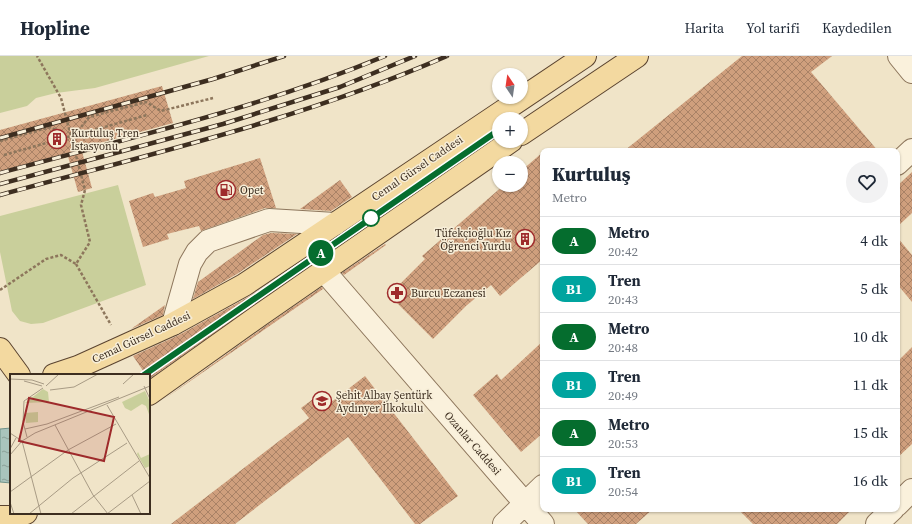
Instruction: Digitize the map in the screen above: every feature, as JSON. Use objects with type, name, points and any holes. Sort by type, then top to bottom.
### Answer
[{"type":"main road","name":"Cemal Gürsel Caddesi","points":[[56,374],[173,324],[244,285],[585,56]]},
{"type":"main road","points":[[528,129],[637,56]]},
{"type":"main road","points":[[150,393],[501,148]]},
{"type":"main road","points":[[0,349],[18,374]]},
{"type":"main road","points":[[0,376],[10,377]]},
{"type":"street","points":[[900,56],[912,72]]},
{"type":"street","points":[[900,161],[912,150]]},
{"type":"street","points":[[173,324],[190,264],[197,252],[208,241],[269,220],[335,224]]},
{"type":"street","name":"Ozanlar Caddesi","points":[[324,271],[543,524]]},
{"type":"street","points":[[504,524],[540,489]]},
{"type":"street","points":[[900,502],[912,490]]},
{"type":"street","points":[[877,524],[889,512]]},
{"type":"path","points":[[37,56],[61,98],[85,190],[81,205],[90,242],[76,264]]},
{"type":"path","points":[[75,135],[90,117],[118,109],[146,102],[161,111],[213,98]]},
{"type":"path","points":[[4,155],[147,115]]},
{"type":"path","points":[[0,141],[51,127],[66,137]]},
{"type":"path","points":[[0,290],[46,259],[61,255],[76,264],[111,325]]},
{"type":"green space","points":[[0,56],[209,56],[95,88],[56,93],[36,98],[27,106],[0,113]]},
{"type":"green space","points":[[118,185],[146,285],[43,323],[31,324],[20,321],[12,311],[0,252],[0,216]]},
{"type":"water","points":[[10,428],[10,483],[0,482],[0,429]]},
{"type":"building","points":[[742,56],[832,56],[811,72],[875,148],[628,148]]},
{"type":"building","name":"Kurtuluş Tren İstasyonu","points":[[162,86],[173,123],[81,148],[92,188],[78,192],[67,153],[0,171],[0,130]]},
{"type":"building","points":[[540,155],[540,262],[500,296],[491,285],[466,306],[433,339],[389,295],[425,259],[422,256],[496,192],[528,192],[528,165]]},
{"type":"building","points":[[260,158],[276,208],[265,208],[201,231],[199,226],[167,234],[169,239],[143,247],[129,201],[153,193],[155,197],[186,188],[184,181]]},
{"type":"building","points":[[912,172],[912,213],[900,224],[900,183]]},
{"type":"building","points":[[340,180],[352,197],[331,211],[300,209]]},
{"type":"building","points":[[367,218],[371,223],[150,378],[150,374],[145,374],[133,356],[179,335],[250,296]]},
{"type":"building","points":[[271,233],[297,234],[237,274],[193,299],[198,282],[263,235]]},
{"type":"building","points":[[900,241],[912,255],[912,302],[900,288]]},
{"type":"building","points":[[385,244],[386,245],[344,275],[342,273]]},
{"type":"building","points":[[322,287],[323,289],[163,400],[267,325]]},
{"type":"building","points":[[165,305],[163,315],[131,329]]},
{"type":"building","points":[[540,344],[540,436],[521,452],[473,395],[497,374],[501,380]]},
{"type":"building","points":[[912,347],[912,444],[900,455],[900,359]]},
{"type":"building","points":[[365,376],[458,496],[420,524],[415,524],[348,437],[235,524],[171,524],[309,418],[301,408],[321,393],[330,403]]},
{"type":"building","points":[[577,512],[650,512],[636,524],[588,524]]},
{"type":"building","points":[[741,512],[849,512],[837,524],[753,524]]},
{"type":"railway","points":[[0,138],[213,79],[284,56]]},
{"type":"railway","points":[[0,173],[242,107],[338,75],[385,56]]},
{"type":"railway","points":[[0,184],[223,124],[340,87],[415,56]]},
{"type":"railway","points":[[0,195],[169,150],[282,117],[338,99],[447,56]]},
{"type":"metro line","name":"A","points":[[145,374],[492,135]]},
{"type":"place","name":"Kurtuluş Tren İstasyonu","points":[[57,139]]},
{"type":"place","name":"Opet","points":[[226,190]]},
{"type":"place","name":"Tüfekçioğlu Kız Öğrenci Yurdu","points":[[525,239]]},
{"type":"place","name":"Burcu Eczanesi","points":[[397,293]]},
{"type":"place","name":"Şehit Albay Şentürk Aydınyer İlkokulu","points":[[322,401]]}]
